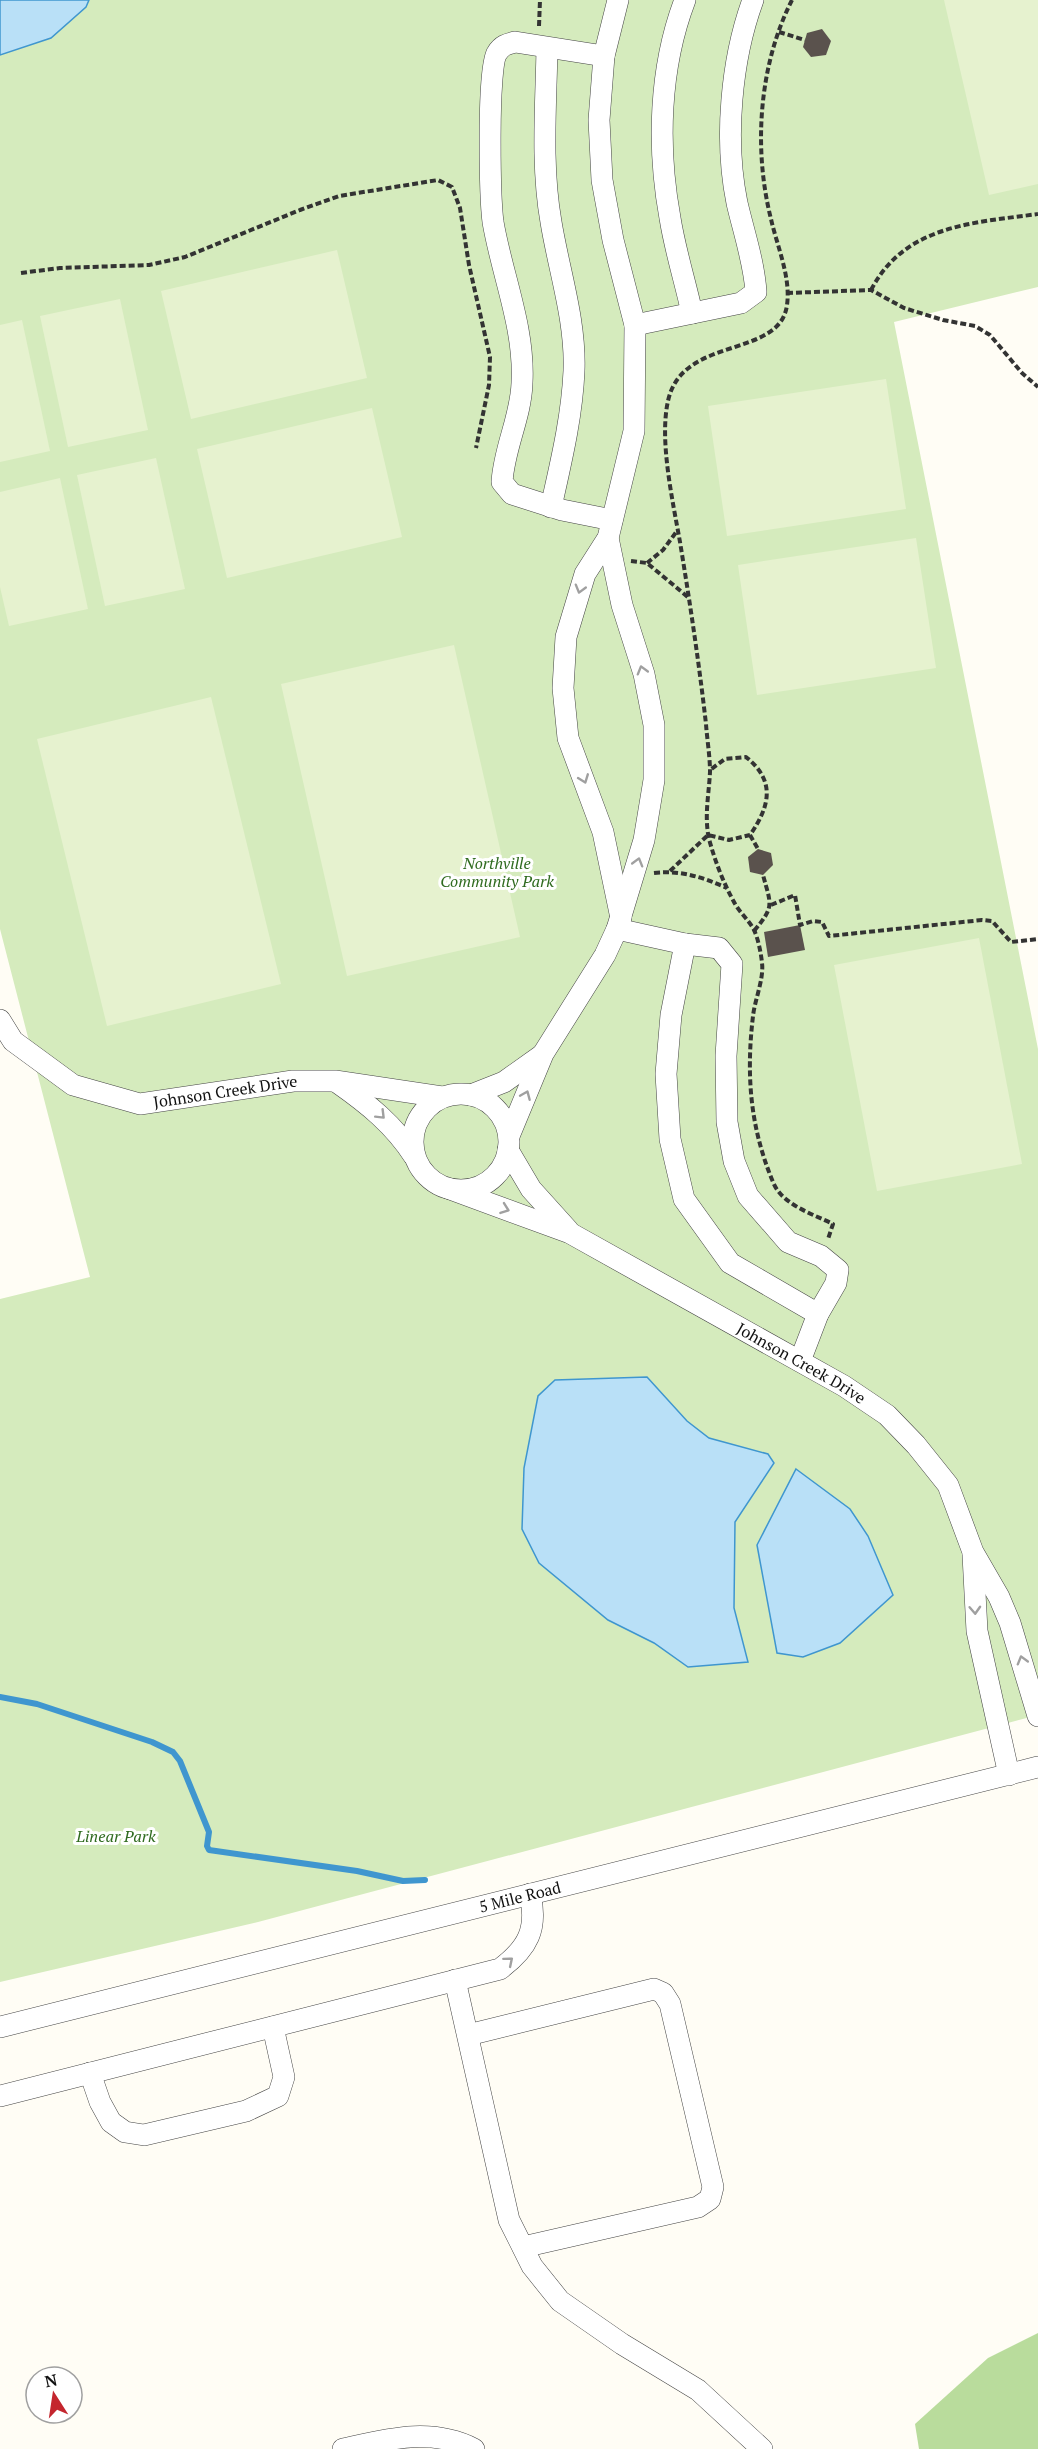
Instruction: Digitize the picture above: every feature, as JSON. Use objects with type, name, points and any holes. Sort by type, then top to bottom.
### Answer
[{"type":"street","points":[[618,0],[604,56],[599,120],[602,180],[613,240],[635,325],[634,431],[610,529],[585,574],[566,638],[563,688],[568,738],[603,832],[619,924]]},
{"type":"street","points":[[685,0],[678,18],[665,80],[662,147],[670,218],[692,313]]},
{"type":"street","points":[[635,325],[741,303],[756,292],[755,274],[737,201],[729,136],[736,70],[753,0]]},
{"type":"street","points":[[604,56],[516,42],[503,45],[495,55],[490,116],[491,197],[493,222],[518,336],[522,383],[516,425],[503,467],[502,482],[512,494],[610,529]]},
{"type":"street","points":[[547,48],[545,166],[550,221],[572,328],[574,371],[561,462],[551,507]]},
{"type":"street","points":[[335,1081],[375,1109],[401,1136],[424,1173],[436,1183],[450,1189],[466,1190],[487,1181],[503,1165],[509,1143],[543,1054],[605,955],[619,924],[644,840],[654,780],[654,725],[644,674],[622,605],[610,529]]},
{"type":"street","points":[[619,924],[685,944],[719,948],[732,964],[726,1056],[727,1122],[734,1161],[748,1196],[788,1242],[821,1256],[838,1270],[836,1282],[818,1314],[800,1361]]},
{"type":"street","points":[[685,944],[671,1014],[666,1074],[670,1139],[684,1199],[730,1263],[818,1314]]},
{"type":"street","name":"Johnson Creek Drive","points":[[0,1020],[13,1041],[73,1086],[140,1104],[293,1081],[335,1081],[442,1097]]},
{"type":"street","points":[[471,1095],[504,1082],[543,1054]]},
{"type":"street","points":[[416,1160],[413,1146],[414,1131],[424,1111],[442,1097],[456,1094],[471,1095],[485,1100],[496,1109],[505,1121],[509,1143]]},
{"type":"street","name":"Johnson Creek Drive","points":[[509,1143],[531,1189],[570,1233]]},
{"type":"street","name":"Johnson Creek Drive","points":[[450,1189],[570,1233],[844,1386],[887,1415],[916,1445],[948,1485],[973,1552],[999,1597],[1010,1623],[1038,1716]]},
{"type":"street","name":"Johnson Creek Drive","points":[[973,1552],[977,1631],[1009,1775]]},
{"type":"street","name":"5 Mile Road","points":[[0,2027],[1038,1767]]},
{"type":"street","points":[[0,2096],[500,1969],[516,1957],[531,1933],[535,1913],[531,1894]]},
{"type":"street","points":[[455,1980],[509,2220],[532,2266],[560,2301],[622,2344],[698,2391],[762,2449]]},
{"type":"street","points":[[468,2035],[654,1989],[663,1993],[670,2004],[713,2187],[710,2199],[698,2207],[523,2247]]},
{"type":"street","points":[[90,2073],[100,2102],[111,2122],[125,2132],[144,2135],[246,2111],[278,2096],[284,2077],[273,2027]]},
{"type":"street","points":[[343,2449],[402,2436],[432,2436],[474,2449]]},
{"type":"path","points":[[792,0],[770,59],[762,111],[763,163],[770,215],[783,263],[788,307],[782,321],[772,331],[759,339],[698,360],[676,378],[668,400],[666,429],[670,481],[696,640],[710,771],[706,797],[708,835],[720,874],[736,906],[754,930],[762,965],[748,1055],[750,1103],[762,1153],[775,1187],[794,1205],[833,1224],[821,1256]]},
{"type":"path","points":[[779,32],[805,40]]},
{"type":"path","points":[[21,273],[60,268],[149,264],[176,259],[339,196],[438,180],[452,187],[460,208],[469,265],[490,357],[489,385],[476,448]]},
{"type":"path","points":[[871,290],[888,263],[912,243],[931,234],[958,227],[1038,214]]},
{"type":"path","points":[[787,293],[871,290],[904,308],[943,320],[975,326],[990,335],[1022,373],[1038,387]]},
{"type":"path","points":[[647,563],[663,550],[678,530]]},
{"type":"path","points":[[708,835],[729,840],[750,835],[761,819],[767,799],[765,780],[759,768],[746,757],[725,759],[710,771]]},
{"type":"path","points":[[670,871],[708,835]]},
{"type":"path","points":[[750,835],[758,849]]},
{"type":"path","points":[[635,872],[647,874],[670,871],[696,875],[727,888]]},
{"type":"path","points":[[754,930],[767,916],[771,905],[764,875]]},
{"type":"path","points":[[771,905],[795,895],[800,925],[813,921],[822,922],[829,936],[982,920],[992,921],[1011,942],[1038,939]]},
{"type":"green space","name":"Northville Community Park","points":[[0,0],[1038,0],[1038,287],[894,322],[1038,1049],[1038,1715],[258,1922],[0,1982],[0,1299],[90,1277],[0,929]]},
{"type":"green space","points":[[944,0],[1038,0],[1038,184],[989,195]]},
{"type":"green space","points":[[337,250],[367,378],[191,419],[161,291]]},
{"type":"green space","points":[[120,299],[148,430],[68,447],[40,316]]},
{"type":"green space","points":[[22,320],[50,451],[0,462],[0,325]]},
{"type":"green space","points":[[886,379],[906,509],[727,536],[708,406]]},
{"type":"green space","points":[[372,408],[402,537],[227,578],[197,449]]},
{"type":"green space","points":[[156,458],[185,589],[105,606],[77,475]]},
{"type":"green space","points":[[60,478],[88,609],[9,626],[0,587],[0,492]]},
{"type":"green space","points":[[916,538],[936,668],[757,695],[738,565]]},
{"type":"green space","points":[[454,645],[520,937],[347,976],[281,684]]},
{"type":"green space","points":[[211,697],[281,984],[107,1026],[37,739]]},
{"type":"green space","points":[[979,938],[1022,1164],[877,1191],[834,965]]},
{"type":"green space","points":[[1038,2333],[1038,2449],[919,2449],[915,2424],[988,2358]]},
{"type":"water","points":[[0,0],[89,0],[86,7],[51,38],[0,55]]},
{"type":"water","points":[[647,1377],[687,1421],[709,1438],[768,1454],[774,1463],[735,1522],[734,1608],[748,1662],[688,1667],[654,1643],[608,1620],[539,1563],[522,1529],[524,1468],[538,1396],[555,1380]]},
{"type":"water","points":[[796,1469],[850,1509],[868,1536],[893,1595],[840,1643],[803,1657],[777,1653],[757,1545]]},
{"type":"building","points":[[822,29],[831,41],[826,55],[811,57],[803,47],[807,33]]},
{"type":"building","points":[[758,849],[771,853],[773,865],[763,875],[750,872],[748,857]]},
{"type":"building","points":[[800,925],[805,950],[768,957],[764,932]]},
{"type":"waterway","points":[[0,1697],[37,1704],[152,1742],[173,1752],[180,1761],[209,1832],[207,1846],[209,1850],[357,1871],[403,1881],[425,1880]]},
{"type":"park label","name":"Linear Park","points":[[116,1836]]}]
